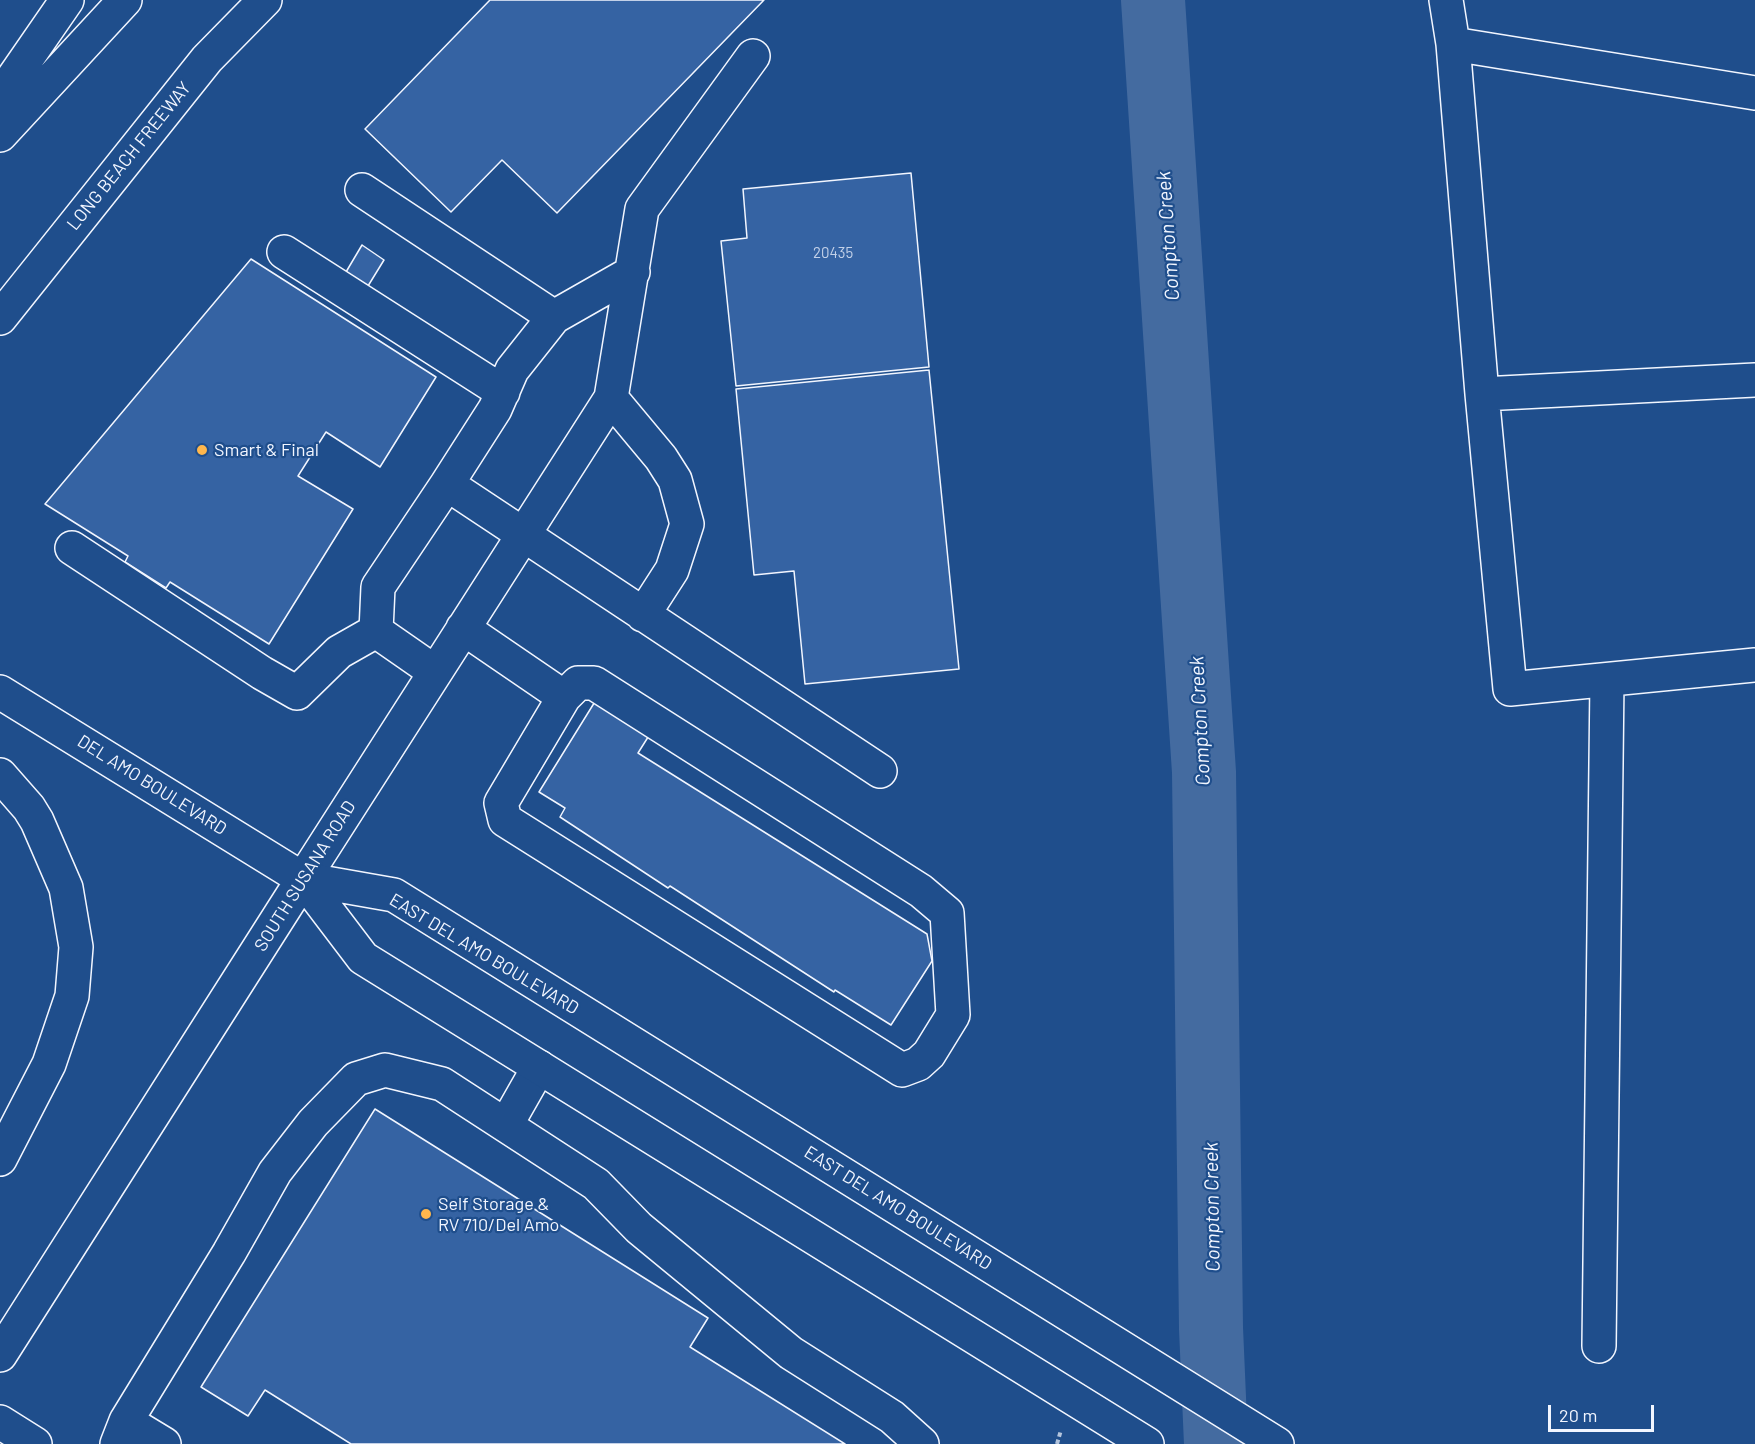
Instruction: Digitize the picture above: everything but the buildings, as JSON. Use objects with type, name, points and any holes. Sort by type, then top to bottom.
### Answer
[{"type":"main road","points":[[0,97],[67,0]]},
{"type":"main road","points":[[0,135],[125,0]]},
{"type":"main road","name":"LONG BEACH FREEWAY","points":[[0,318],[207,59],[265,0]]},
{"type":"main road","points":[[1446,0],[1453,44],[1482,394],[1510,689],[1755,664]]},
{"type":"main road","points":[[1453,44],[1755,93]]},
{"type":"main road","points":[[643,615],[672,570],[687,524],[675,480],[661,458],[611,398],[642,209],[753,56]]},
{"type":"main road","points":[[362,190],[554,318]]},
{"type":"main road","points":[[284,252],[503,392]]},
{"type":"main road","points":[[376,631],[378,587],[495,409],[512,370],[554,318],[633,272]]},
{"type":"main road","points":[[1482,394],[1755,380]]},
{"type":"main road","name":"SOUTH SUSANA ROAD","points":[[0,1354],[611,398]]},
{"type":"main road","points":[[447,484],[880,771]]},
{"type":"main road","points":[[72,548],[262,673],[297,693],[339,652],[376,631]]},
{"type":"main road","points":[[464,628],[564,698]]},
{"type":"main road","points":[[376,631],[435,672]]},
{"type":"main road","points":[[1599,1346],[1606,680]]},
{"type":"main road","points":[[594,682],[921,891],[947,913],[953,1015],[929,1054],[918,1064],[902,1070],[506,820],[501,803],[564,698],[578,683],[594,682]]},
{"type":"main road","name":"DEL AMO BOULEVARD","points":[[0,692],[303,879]]},
{"type":"main road","points":[[0,775],[29,808],[45,840],[66,888],[76,947],[72,996],[49,1064],[0,1160]]},
{"type":"main road","points":[[303,879],[363,958],[1147,1444]]},
{"type":"main road","name":"EAST DEL AMO BOULEVARD","points":[[303,879],[394,895],[1277,1444]]},
{"type":"main road","points":[[506,1125],[539,1067]]},
{"type":"main road","points":[[164,1444],[122,1432],[275,1172],[313,1122],[356,1079],[385,1070],[442,1084],[596,1184],[639,1228],[791,1353],[892,1417],[922,1444]]},
{"type":"main road","points":[[0,1422],[35,1444]]},
{"type":"waterway","name":"Compton Creek","points":[[1153,0],[1204,772],[1211,1328],[1216,1444]]},
{"type":"place","name":"Smart & Final","points":[[202,450]]},
{"type":"place","name":"Self Storage & RV 710/Del Amo","points":[[426,1214]]}]
